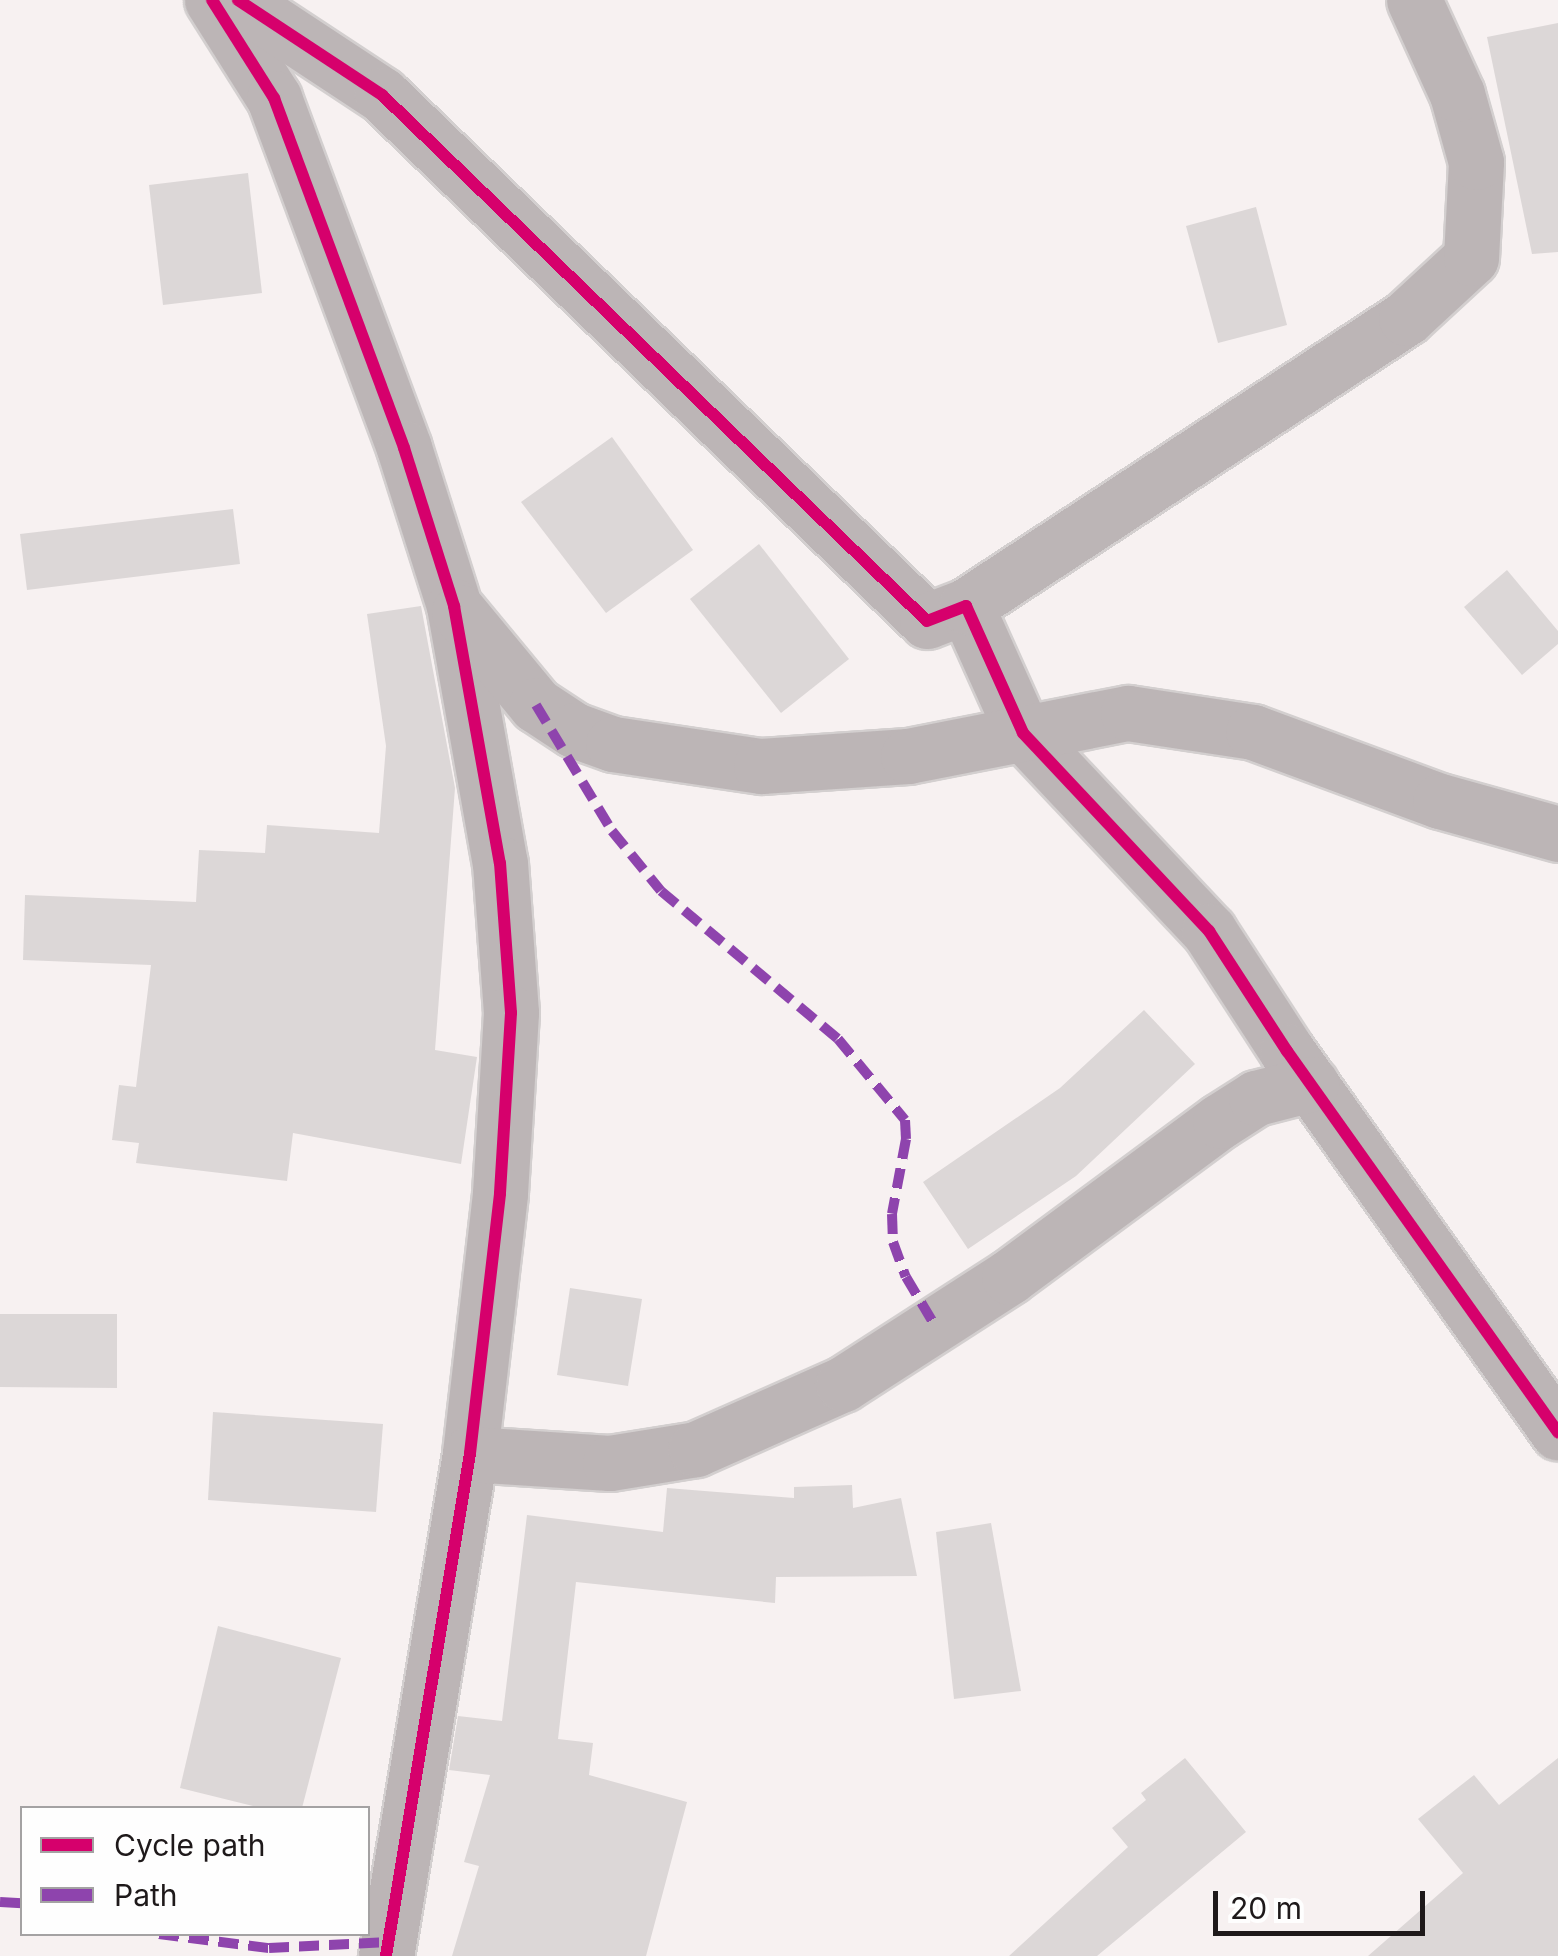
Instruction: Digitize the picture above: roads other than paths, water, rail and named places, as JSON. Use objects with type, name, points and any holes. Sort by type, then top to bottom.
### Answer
[{"type":"street","points":[[212,0],[274,98],[404,448],[454,606],[500,862],[511,1013],[500,1194],[470,1454],[386,1956]]},
{"type":"street","points":[[238,0],[397,108],[926,621],[966,606],[1406,318],[1471,258],[1476,162],[1457,94],[1414,0]]},
{"type":"street","points":[[454,606],[536,704],[574,730],[613,744],[761,766],[908,756],[1128,714],[1253,732],[1440,801],[1558,834]]},
{"type":"street","points":[[966,606],[1023,733],[1209,932],[1311,1084],[1558,1432]]},
{"type":"street","points":[[470,1454],[610,1463],[696,1449],[827,1392],[1010,1276],[1256,1098],[1311,1084]]}]
